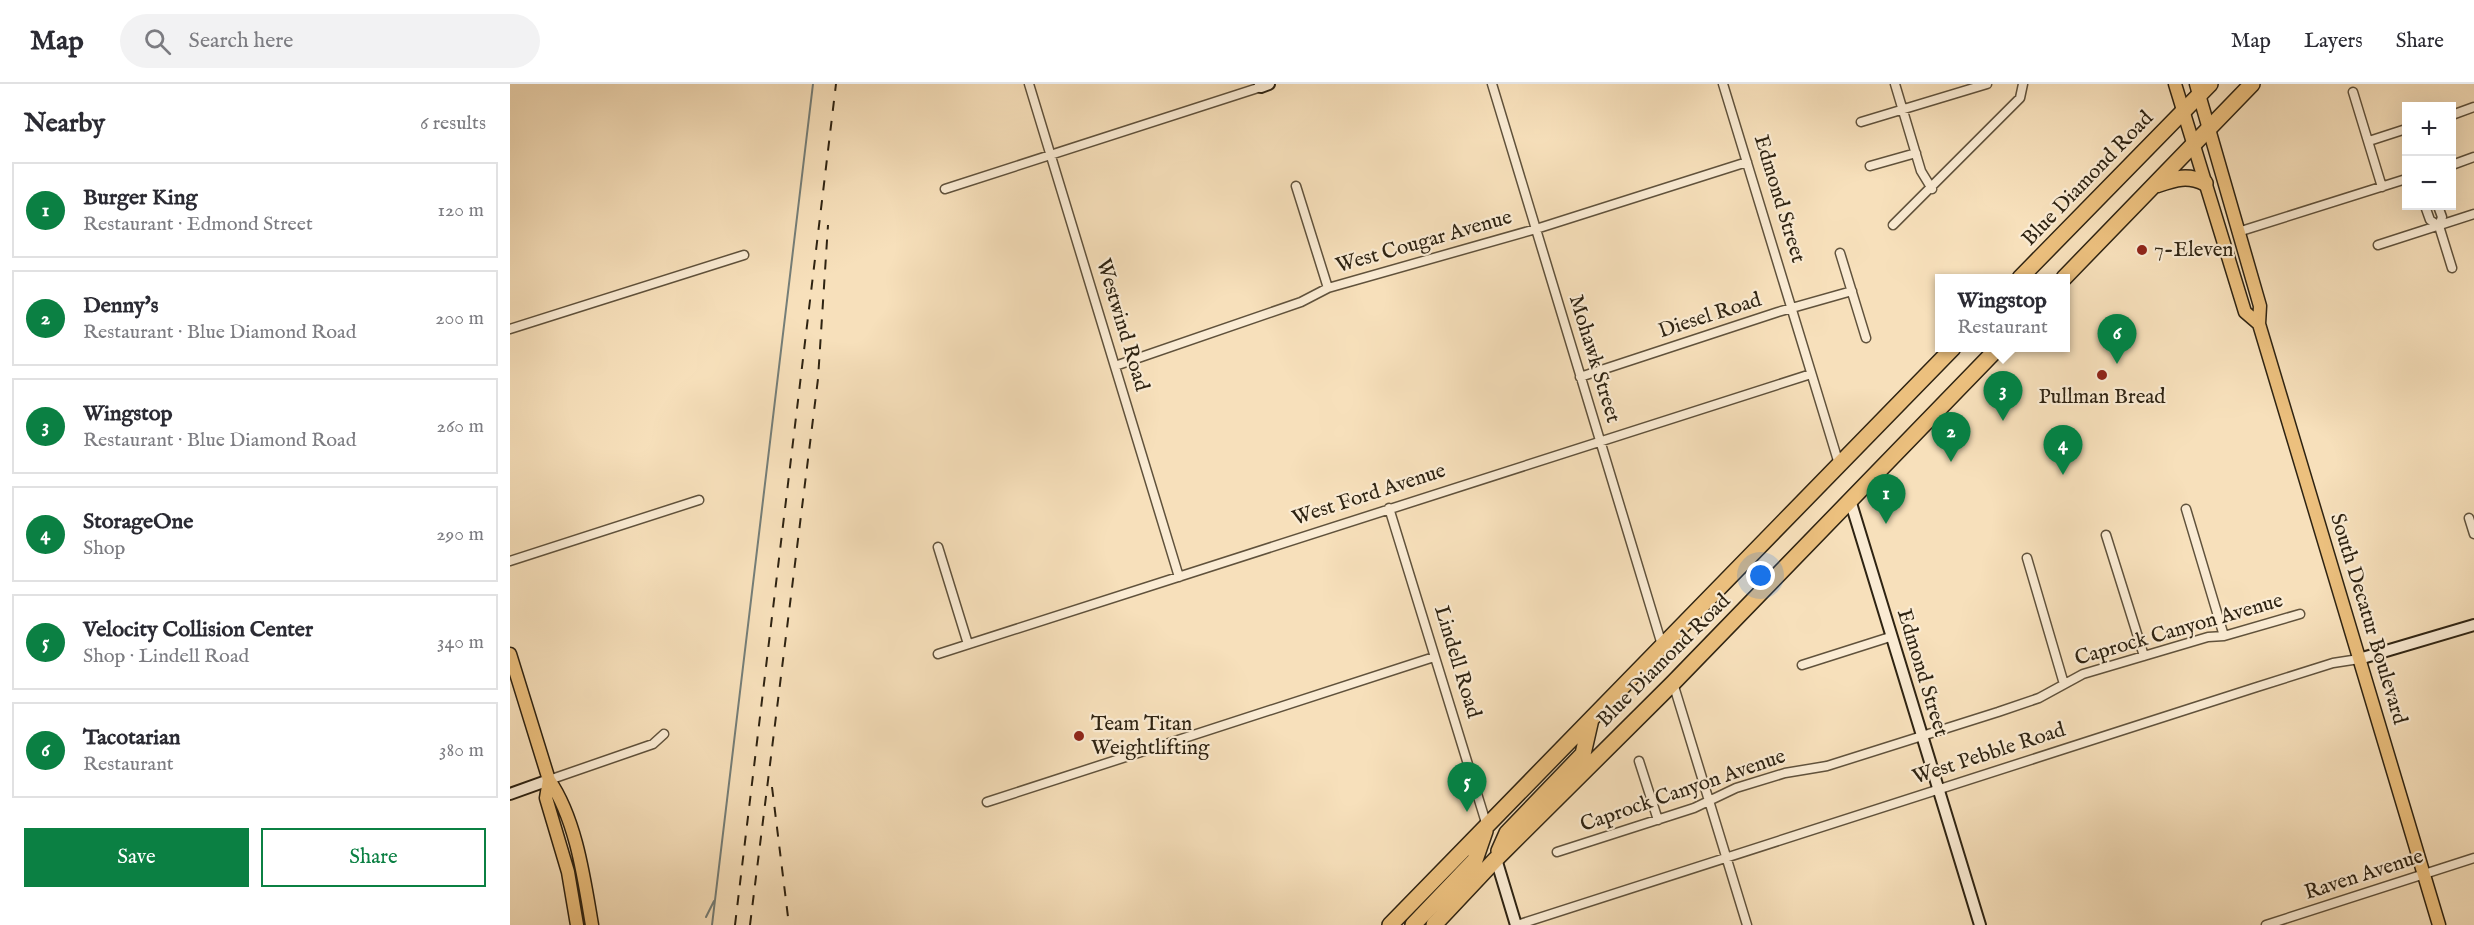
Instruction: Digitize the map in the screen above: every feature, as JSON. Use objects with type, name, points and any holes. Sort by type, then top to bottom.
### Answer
[{"type":"highway","points":[[2069,274],[2252,84]]},
{"type":"highway","name":"Blue Diamond Road","points":[[2025,274],[2184,111],[2202,88]]},
{"type":"highway","points":[[2153,186],[2181,177],[2205,183]]},
{"type":"highway","name":"Blue Diamond Road","points":[[1390,925],[1949,352]]},
{"type":"highway","name":"Blue Diamond Road","points":[[1434,925],[1994,352]]},
{"type":"highway","points":[[1496,859],[1507,832],[1583,754],[1591,719]]},
{"type":"highway","points":[[1413,925],[1475,860],[1487,826]]},
{"type":"main road","name":"South Decatur Boulevard","points":[[2175,84],[2245,312],[2259,324]]},
{"type":"main road","name":"South Decatur Boulevard","points":[[2202,88],[2209,128],[2260,306],[2259,324],[2439,925]]},
{"type":"main road","points":[[510,654],[549,780],[559,795],[582,867],[592,925]]},
{"type":"main road","points":[[549,780],[546,798],[568,872],[577,925]]},
{"type":"street","name":"Westwind Road","points":[[1029,84],[1179,577]]},
{"type":"street","name":"Mohawk Street","points":[[1492,84],[1662,645]]},
{"type":"street","name":"Edmond Street","points":[[1723,84],[1839,464]]},
{"type":"street","points":[[1895,84],[1921,171],[1932,189]]},
{"type":"street","points":[[1861,122],[1987,84]]},
{"type":"street","points":[[1893,225],[1932,189],[2020,98],[2024,84]]},
{"type":"street","points":[[945,189],[1263,85]]},
{"type":"street","points":[[2353,92],[2382,187]]},
{"type":"street","points":[[2456,113],[2474,107]]},
{"type":"street","points":[[2369,141],[2402,130]]},
{"type":"street","points":[[1870,166],[1916,153]]},
{"type":"street","points":[[2456,163],[2474,157]]},
{"type":"street","name":"West Cougar Avenue","points":[[1115,366],[1291,306],[1328,288],[1536,230],[1747,162]]},
{"type":"street","points":[[2238,232],[2402,180]]},
{"type":"street","points":[[1296,186],[1328,288]]},
{"type":"street","points":[[2426,210],[2430,220],[2439,226]]},
{"type":"street","points":[[2439,210],[2442,217],[2439,226],[2452,268]]},
{"type":"street","points":[[2378,245],[2474,214]]},
{"type":"street","points":[[1840,253],[1866,338]]},
{"type":"street","points":[[510,329],[744,255]]},
{"type":"street","name":"Diesel Road","points":[[1580,377],[1852,291]]},
{"type":"street","name":"West Ford Avenue","points":[[938,654],[1811,374]]},
{"type":"street","points":[[510,561],[699,500]]},
{"type":"street","name":"Edmond Street","points":[[1850,500],[1890,637],[1980,925]]},
{"type":"street","name":"Lindell Road","points":[[1389,508],[1487,826]]},
{"type":"street","points":[[2186,509],[2223,636]]},
{"type":"street","points":[[2469,518],[2474,534]]},
{"type":"street","points":[[2106,535],[2144,656]]},
{"type":"street","points":[[938,547],[968,644]]},
{"type":"street","points":[[2027,558],[2064,684]]},
{"type":"street","name":"Caprock Canyon Avenue","points":[[1557,852],[1709,802],[1736,788],[1785,773],[1827,766],[2039,698],[2083,674],[2208,637],[2223,636],[2300,614]]},
{"type":"street","name":"West Pebble Road","points":[[1516,925],[2334,663],[2359,659],[2474,625]]},
{"type":"street","points":[[1802,664],[1890,637]]},
{"type":"street","points":[[987,802],[1434,657]]},
{"type":"street","points":[[1673,683],[1747,925]]},
{"type":"street","points":[[510,794],[653,744],[664,734]]},
{"type":"street","points":[[1640,761],[1658,820]]},
{"type":"street","name":"Raven Avenue","points":[[2266,925],[2474,858]]},
{"type":"street","points":[[1496,859],[1516,925]]},
{"type":"waterway","points":[[712,925],[813,84]]},
{"type":"waterway","points":[[706,917],[714,901]]},
{"type":"railway","points":[[735,925],[836,84]]},
{"type":"railway","points":[[750,925],[818,379],[828,225]]},
{"type":"railway","points":[[772,787],[789,925]]},
{"type":"place","name":"7-Eleven","points":[[2142,250]]},
{"type":"place","name":"Tacotarian","points":[[2117,364]]},
{"type":"place","name":"Pullman Bread","points":[[2102,375]]},
{"type":"place","name":"Wingstop","points":[[2003,421]]},
{"type":"place","name":"Denny's","points":[[1951,462]]},
{"type":"place","name":"StorageOne","points":[[2063,475]]},
{"type":"place","name":"Burger King","points":[[1886,524]]},
{"type":"place","name":"Team Titan Weightlifting","points":[[1079,736]]},
{"type":"place","name":"Velocity Collision Center","points":[[1467,812]]}]
